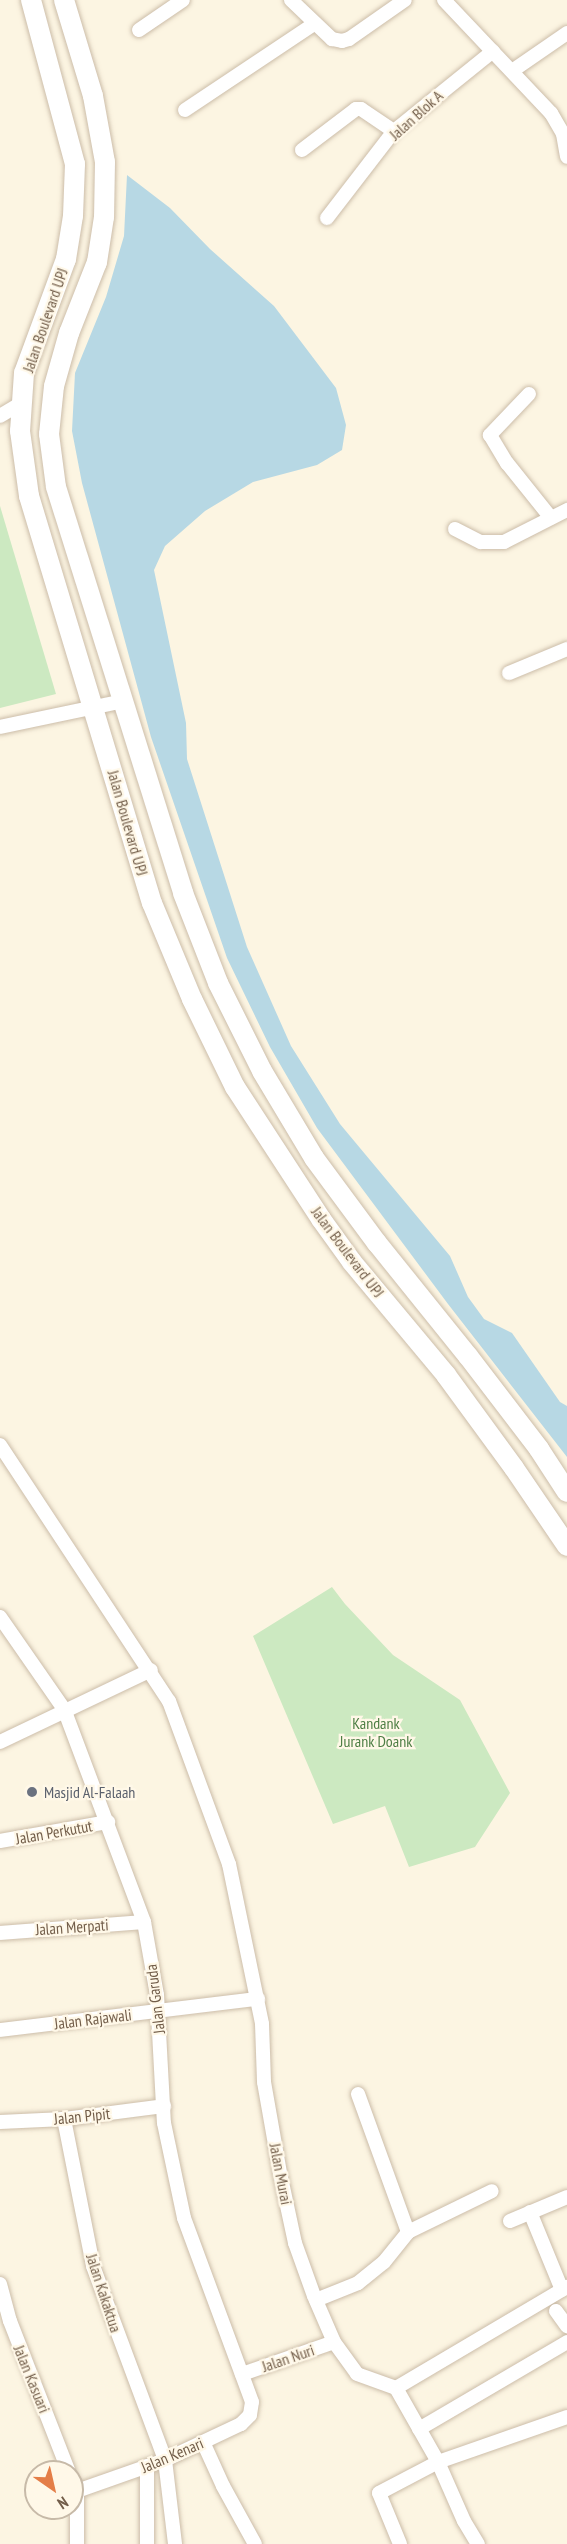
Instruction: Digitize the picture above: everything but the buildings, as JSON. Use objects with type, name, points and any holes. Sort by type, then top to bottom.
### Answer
[{"type":"street","name":"Jalan Boulevard UPJ","points":[[31,0],[75,164],[73,216],[66,259],[24,373],[21,431],[29,496],[95,708],[152,903],[192,999],[235,1087],[321,1219],[352,1262],[446,1375],[567,1546]]},
{"type":"street","name":"Jalan Boulevard UPJ","points":[[64,0],[93,96],[105,162],[104,217],[97,262],[69,333],[54,386],[49,434],[56,487],[183,893],[218,983],[262,1071],[314,1158],[377,1243],[539,1449],[567,1492]]},
{"type":"street","points":[[139,30],[183,0]]},
{"type":"street","points":[[291,0],[332,39],[342,41],[349,39],[405,0]]},
{"type":"street","points":[[444,0],[556,120],[564,134],[567,157]]},
{"type":"street","points":[[185,110],[314,24]]},
{"type":"street","points":[[512,71],[567,33]]},
{"type":"street","name":"Jalan Blok A","points":[[327,218],[394,131],[493,51]]},
{"type":"street","points":[[302,150],[356,109],[361,109],[394,131]]},
{"type":"street","points":[[529,394],[490,435],[507,463],[551,518]]},
{"type":"street","points":[[0,416],[22,403]]},
{"type":"street","points":[[455,529],[481,542],[493,544],[504,542],[567,510]]},
{"type":"street","points":[[509,673],[567,649]]},
{"type":"street","points":[[0,727],[123,701]]},
{"type":"street","name":"Jalan Murai","points":[[0,1445],[169,1701],[229,1864],[258,1999],[262,2024],[264,2082],[295,2243],[334,2342],[357,2374],[396,2388]]},
{"type":"street","name":"Jalan Garuda","points":[[0,1617],[64,1709],[144,1922],[158,2011],[164,2123],[184,2218],[252,2402]]},
{"type":"street","points":[[0,1742],[64,1709],[150,1670]]},
{"type":"street","name":"Jalan Perkutut","points":[[0,1841],[108,1822]]},
{"type":"street","name":"Jalan Merpati","points":[[0,1933],[144,1922]]},
{"type":"street","name":"Jalan Rajawali","points":[[0,2030],[258,1999]]},
{"type":"street","points":[[358,2094],[408,2232]]},
{"type":"street","name":"Jalan Pipit","points":[[0,2122],[64,2119],[164,2106]]},
{"type":"street","name":"Jalan Kakaktua","points":[[64,2119],[93,2266],[121,2344],[150,2414],[165,2460],[175,2544]]},
{"type":"street","points":[[316,2300],[358,2283],[384,2262],[408,2232],[492,2191]]},
{"type":"street","points":[[510,2220],[567,2197]]},
{"type":"street","points":[[478,2544],[464,2521],[438,2462],[396,2388],[565,2288],[530,2212]]},
{"type":"street","name":"Jalan Kasuari","points":[[0,2284],[10,2321],[64,2460]]},
{"type":"street","points":[[556,2311],[567,2326]]},
{"type":"street","name":"Jalan Nuri","points":[[242,2374],[334,2342]]},
{"type":"street","points":[[419,2429],[567,2342]]},
{"type":"street","name":"Jalan Kenari","points":[[84,2482],[165,2460],[241,2424],[250,2415],[252,2402]]},
{"type":"street","points":[[400,2544],[379,2493],[438,2462],[567,2417]]},
{"type":"street","points":[[203,2442],[223,2486],[255,2544]]},
{"type":"street","points":[[147,2466],[147,2544]]},
{"type":"street","points":[[76,2520],[77,2544]]},
{"type":"green space","points":[[0,506],[56,694],[0,708]]},
{"type":"green space","name":"Kandank Jurank Doank","points":[[332,1587],[393,1655],[460,1700],[510,1793],[475,1847],[409,1867],[385,1806],[333,1824],[253,1636]]},
{"type":"water","points":[[127,175],[170,208],[210,249],[274,306],[336,388],[346,425],[342,450],[317,465],[253,482],[205,511],[165,546],[154,570],[186,723],[187,759],[247,947],[291,1046],[340,1124],[450,1256],[468,1297],[484,1319],[512,1333],[560,1402],[567,1406],[567,1457],[448,1304],[317,1128],[270,1047],[227,958],[151,737],[82,483],[72,431],[75,373],[106,297],[124,236]]},
{"type":"place","name":"Masjid Al-Falaah","points":[[32,1792]]}]
